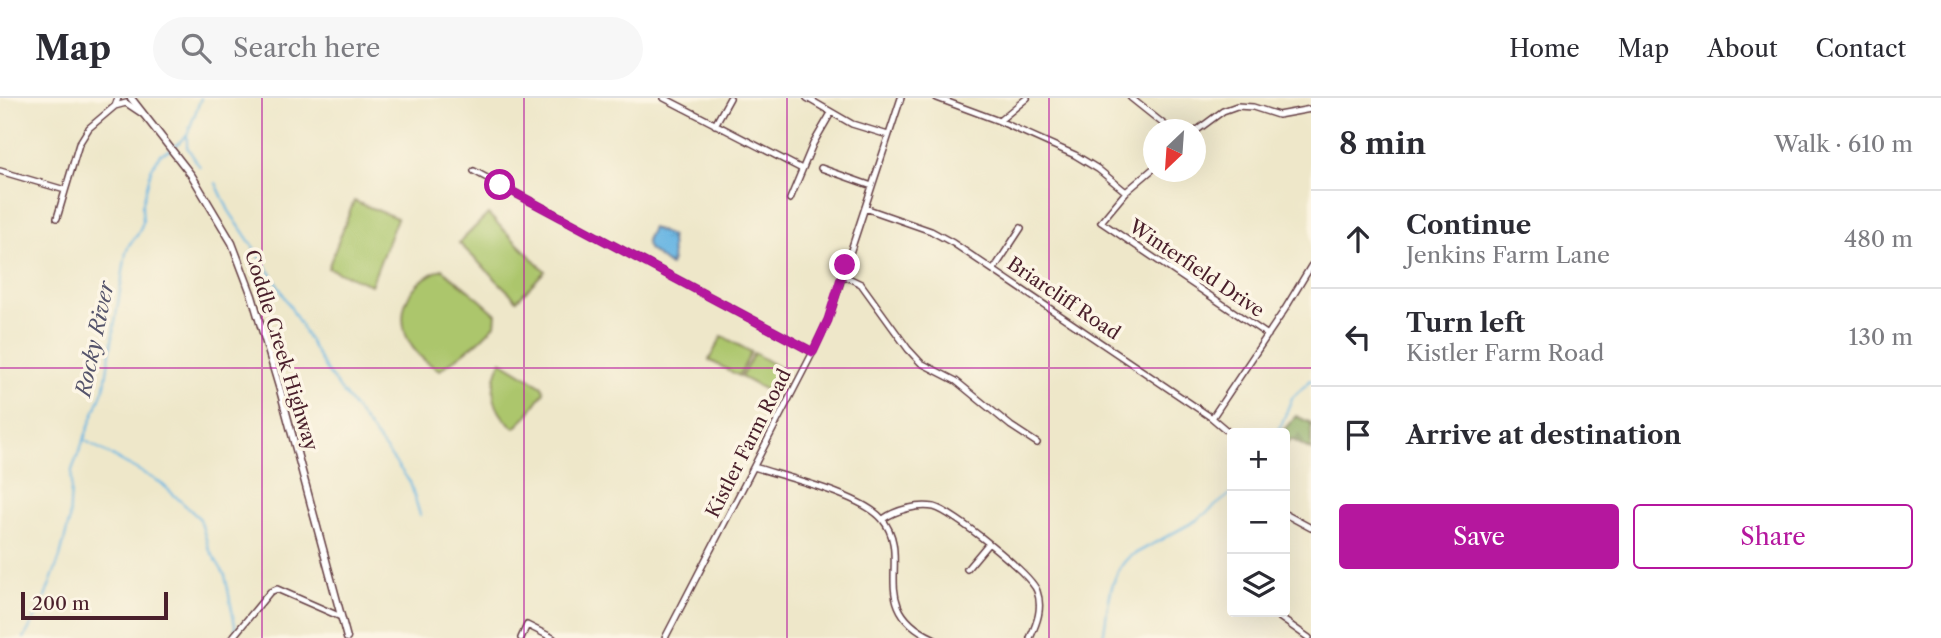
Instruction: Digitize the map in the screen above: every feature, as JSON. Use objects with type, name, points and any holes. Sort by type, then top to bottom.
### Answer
[{"type":"main road","name":"Coddle Creek Highway","points":[[131,98],[192,176],[232,243],[252,296],[347,638]]},
{"type":"street","points":[[57,218],[83,136],[115,106],[118,98]]},
{"type":"street","points":[[664,98],[802,169]]},
{"type":"street","points":[[715,125],[730,98]]},
{"type":"street","points":[[807,98],[831,113],[864,128],[888,135]]},
{"type":"street","name":"Kistler Farm Road","points":[[666,638],[828,320],[901,98]]},
{"type":"street","points":[[937,98],[999,121],[1074,155],[1098,169],[1126,192]]},
{"type":"street","points":[[999,121],[1027,98]]},
{"type":"street","points":[[1131,98],[1157,119]]},
{"type":"street","points":[[115,106],[126,103],[145,116]]},
{"type":"street","points":[[1206,123],[1223,111],[1237,106],[1253,107],[1278,115],[1311,109]]},
{"type":"street","points":[[790,199],[813,144],[831,113]]},
{"type":"street","points":[[821,168],[872,186]]},
{"type":"street","points":[[0,171],[65,190]]},
{"type":"street","points":[[474,171],[813,352]]},
{"type":"street","name":"Winterfield Drive","points":[[1143,177],[1126,192],[1101,222],[1268,335]]},
{"type":"street","name":"Briarcliff Road","points":[[865,208],[931,231],[994,269],[1227,431]]},
{"type":"street","points":[[994,269],[1021,228]]},
{"type":"street","points":[[1212,418],[1311,266]]},
{"type":"street","points":[[842,275],[861,284],[921,363],[956,381],[1037,443]]},
{"type":"street","points":[[754,467],[859,502],[883,519],[890,535],[895,596],[899,609],[918,631],[933,638]]},
{"type":"street","points":[[883,519],[907,509],[933,507],[951,515],[988,544],[1021,571],[1037,591],[1039,614],[1030,638]]},
{"type":"street","points":[[1290,517],[1311,528]]},
{"type":"street","points":[[967,569],[988,544]]},
{"type":"street","points":[[232,638],[270,592],[276,589],[341,617]]},
{"type":"street","points":[[1279,617],[1309,638]]},
{"type":"street","points":[[520,638],[527,625],[553,638]]},
{"type":"green space","points":[[354,201],[397,218],[371,285],[328,268]]},
{"type":"green space","points":[[488,214],[545,271],[517,300],[459,243]]},
{"type":"green space","points":[[442,269],[496,314],[495,325],[479,341],[440,370],[424,360],[413,347],[403,318],[405,304],[413,290],[425,278]]},
{"type":"green space","points":[[722,336],[751,352],[739,376],[709,360]]},
{"type":"green space","points":[[754,353],[783,370],[771,393],[741,377]]},
{"type":"green space","points":[[501,361],[542,386],[544,392],[515,428],[501,414],[494,398],[495,380]]},
{"type":"green space","points":[[1296,416],[1311,423],[1311,450],[1290,440],[1290,428],[1285,428]]},
{"type":"water","points":[[652,228],[671,236],[670,266],[648,249],[646,240]]},
{"type":"waterway","name":"Rocky River","points":[[174,147],[187,135],[201,98]]},
{"type":"waterway","points":[[187,136],[187,147],[200,167]]},
{"type":"waterway","name":"Rocky River","points":[[24,638],[42,605],[60,557],[69,522],[72,470],[105,385],[126,253],[143,222],[142,206],[151,170],[160,154],[170,150]]},
{"type":"waterway","points":[[216,183],[229,211],[274,278],[326,370],[410,482],[420,515]]},
{"type":"waterway","points":[[1280,428],[1292,398],[1311,380]]},
{"type":"waterway","points":[[84,440],[161,483],[200,519],[209,549],[225,575],[236,630]]},
{"type":"waterway","points":[[1103,638],[1113,584],[1129,557],[1197,520],[1227,497]]},
{"type":"route","points":[[500,185],[813,352],[828,320],[845,265]]}]
